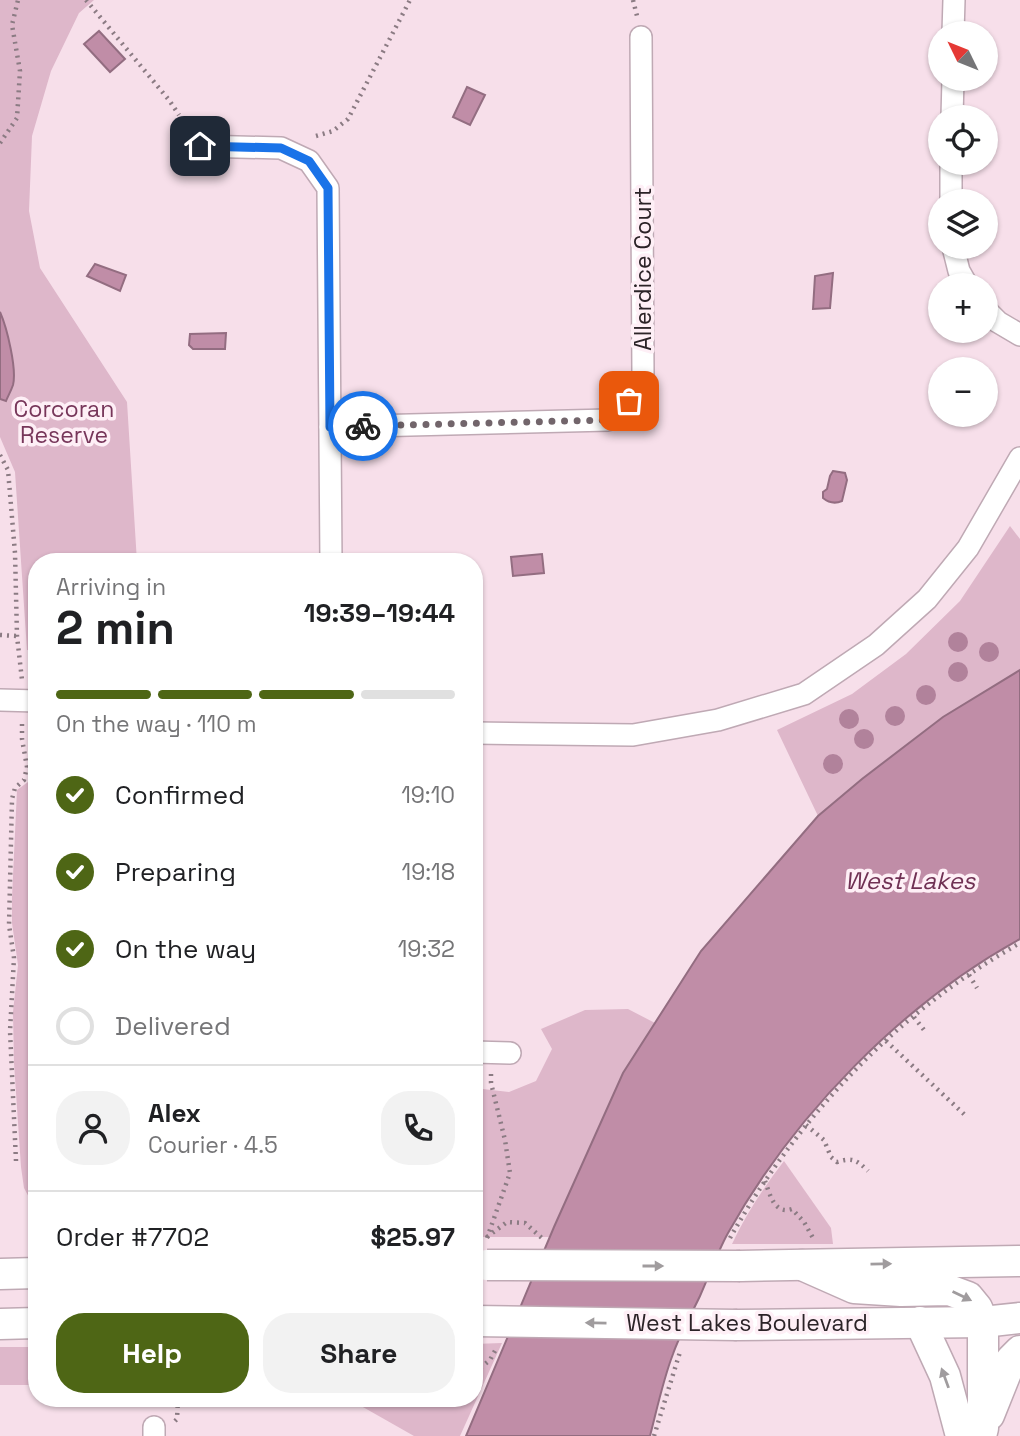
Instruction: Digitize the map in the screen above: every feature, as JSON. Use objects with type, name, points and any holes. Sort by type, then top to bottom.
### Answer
[{"type":"main road","points":[[483,1253],[808,1252],[1020,1261]]},
{"type":"main road","points":[[808,1252],[854,1288],[949,1290],[968,1297],[983,1322],[975,1433]]},
{"type":"main road","points":[[0,1273],[28,1273]]},
{"type":"main road","name":"West Lakes Boulevard","points":[[483,1321],[737,1325],[983,1322],[1020,1318]]},
{"type":"main road","points":[[920,1322],[975,1433]]},
{"type":"main road","points":[[0,1324],[28,1323]]},
{"type":"main road","points":[[975,1433],[1012,1360],[1020,1351]]},
{"type":"street","points":[[953,21],[954,0]]},
{"type":"street","name":"Allerdice Court","points":[[330,427],[608,420],[629,401],[643,376],[641,37]]},
{"type":"street","points":[[200,146],[281,148],[309,161],[328,188],[331,553]]},
{"type":"street","points":[[998,322],[1020,335]]},
{"type":"street","points":[[483,733],[633,735],[718,720],[804,694],[876,645],[927,599],[968,548],[1020,458]]},
{"type":"street","points":[[0,700],[28,701]]},
{"type":"path","points":[[0,143],[17,118],[20,71],[12,25],[18,0]]},
{"type":"path","points":[[86,0],[179,115]]},
{"type":"path","points":[[316,136],[333,131],[348,119],[410,0]]},
{"type":"path","points":[[0,455],[8,470],[18,636],[28,692]]},
{"type":"path","points":[[0,635],[18,636]]},
{"type":"path","points":[[16,1161],[10,1031],[14,958],[9,903],[12,799],[15,788],[24,780],[27,767],[22,739],[28,710]]},
{"type":"path","points":[[734,1253],[746,1209],[806,1125],[842,1084],[886,1041],[938,997],[1020,943]]},
{"type":"path","points":[[969,975],[977,988]]},
{"type":"path","points":[[914,1017],[924,1030]]},
{"type":"path","points":[[886,1041],[966,1116]]},
{"type":"path","points":[[483,1253],[510,1173],[491,1083],[493,1052]]},
{"type":"path","points":[[806,1125],[824,1140],[836,1162],[856,1160],[868,1171]]},
{"type":"path","points":[[765,1181],[779,1210],[792,1209],[804,1222],[808,1252]]},
{"type":"path","points":[[483,1253],[507,1222],[525,1223],[545,1240]]},
{"type":"path","points":[[654,1436],[681,1347]]},
{"type":"path","points":[[483,1366],[496,1349]]},
{"type":"green space","name":"Corcoran Reserve","points":[[0,0],[94,0],[79,13],[51,71],[32,136],[29,211],[40,268],[127,402],[136,553],[28,553],[28,650],[15,472],[0,437]]},
{"type":"green space","points":[[1010,526],[1020,539],[1020,670],[943,717],[818,816],[777,730],[852,694],[906,654],[960,601]]},
{"type":"green space","points":[[28,782],[28,1195],[24,1188],[21,1167],[14,1063],[13,1012],[18,965],[12,923],[12,898],[17,790]]},
{"type":"green space","points":[[628,1009],[655,1023],[623,1073],[549,1237],[483,1237],[483,1089],[509,1092],[536,1081],[552,1049],[541,1029],[585,1010]]},
{"type":"green space","points":[[784,1161],[831,1228],[833,1244],[732,1244],[756,1201]]},
{"type":"green space","points":[[502,1343],[483,1385],[483,1344]]},
{"type":"green space","points":[[0,1347],[28,1347],[28,1385],[0,1385]]},
{"type":"green space","points":[[363,1407],[473,1407],[460,1436],[414,1436]]},
{"type":"water","points":[[99,31],[125,59],[110,72],[84,44]]},
{"type":"water","points":[[467,87],[485,95],[470,125],[453,117]]},
{"type":"water","points":[[95,264],[126,275],[120,291],[87,276]]},
{"type":"water","points":[[833,273],[830,308],[813,309],[815,276]]},
{"type":"water","points":[[0,312],[14,369],[13,385],[6,401],[0,399]]},
{"type":"water","points":[[226,333],[225,349],[193,349],[189,345],[190,334]]},
{"type":"water","points":[[833,471],[845,473],[847,480],[842,501],[830,502],[823,498]]},
{"type":"water","points":[[542,554],[544,573],[513,576],[511,557]]},
{"type":"water","name":"West Lakes","points":[[1020,670],[1020,939],[976,965],[893,1029],[818,1105],[785,1146],[755,1189],[720,1248],[673,1354],[650,1436],[466,1436],[478,1407],[483,1407],[483,1396],[623,1073],[701,951],[818,816],[943,717]]},
{"type":"way so far","points":[[363,426],[608,420],[629,401]]},
{"type":"route","points":[[200,146],[281,148],[309,161],[328,188],[330,427],[363,426]]}]
